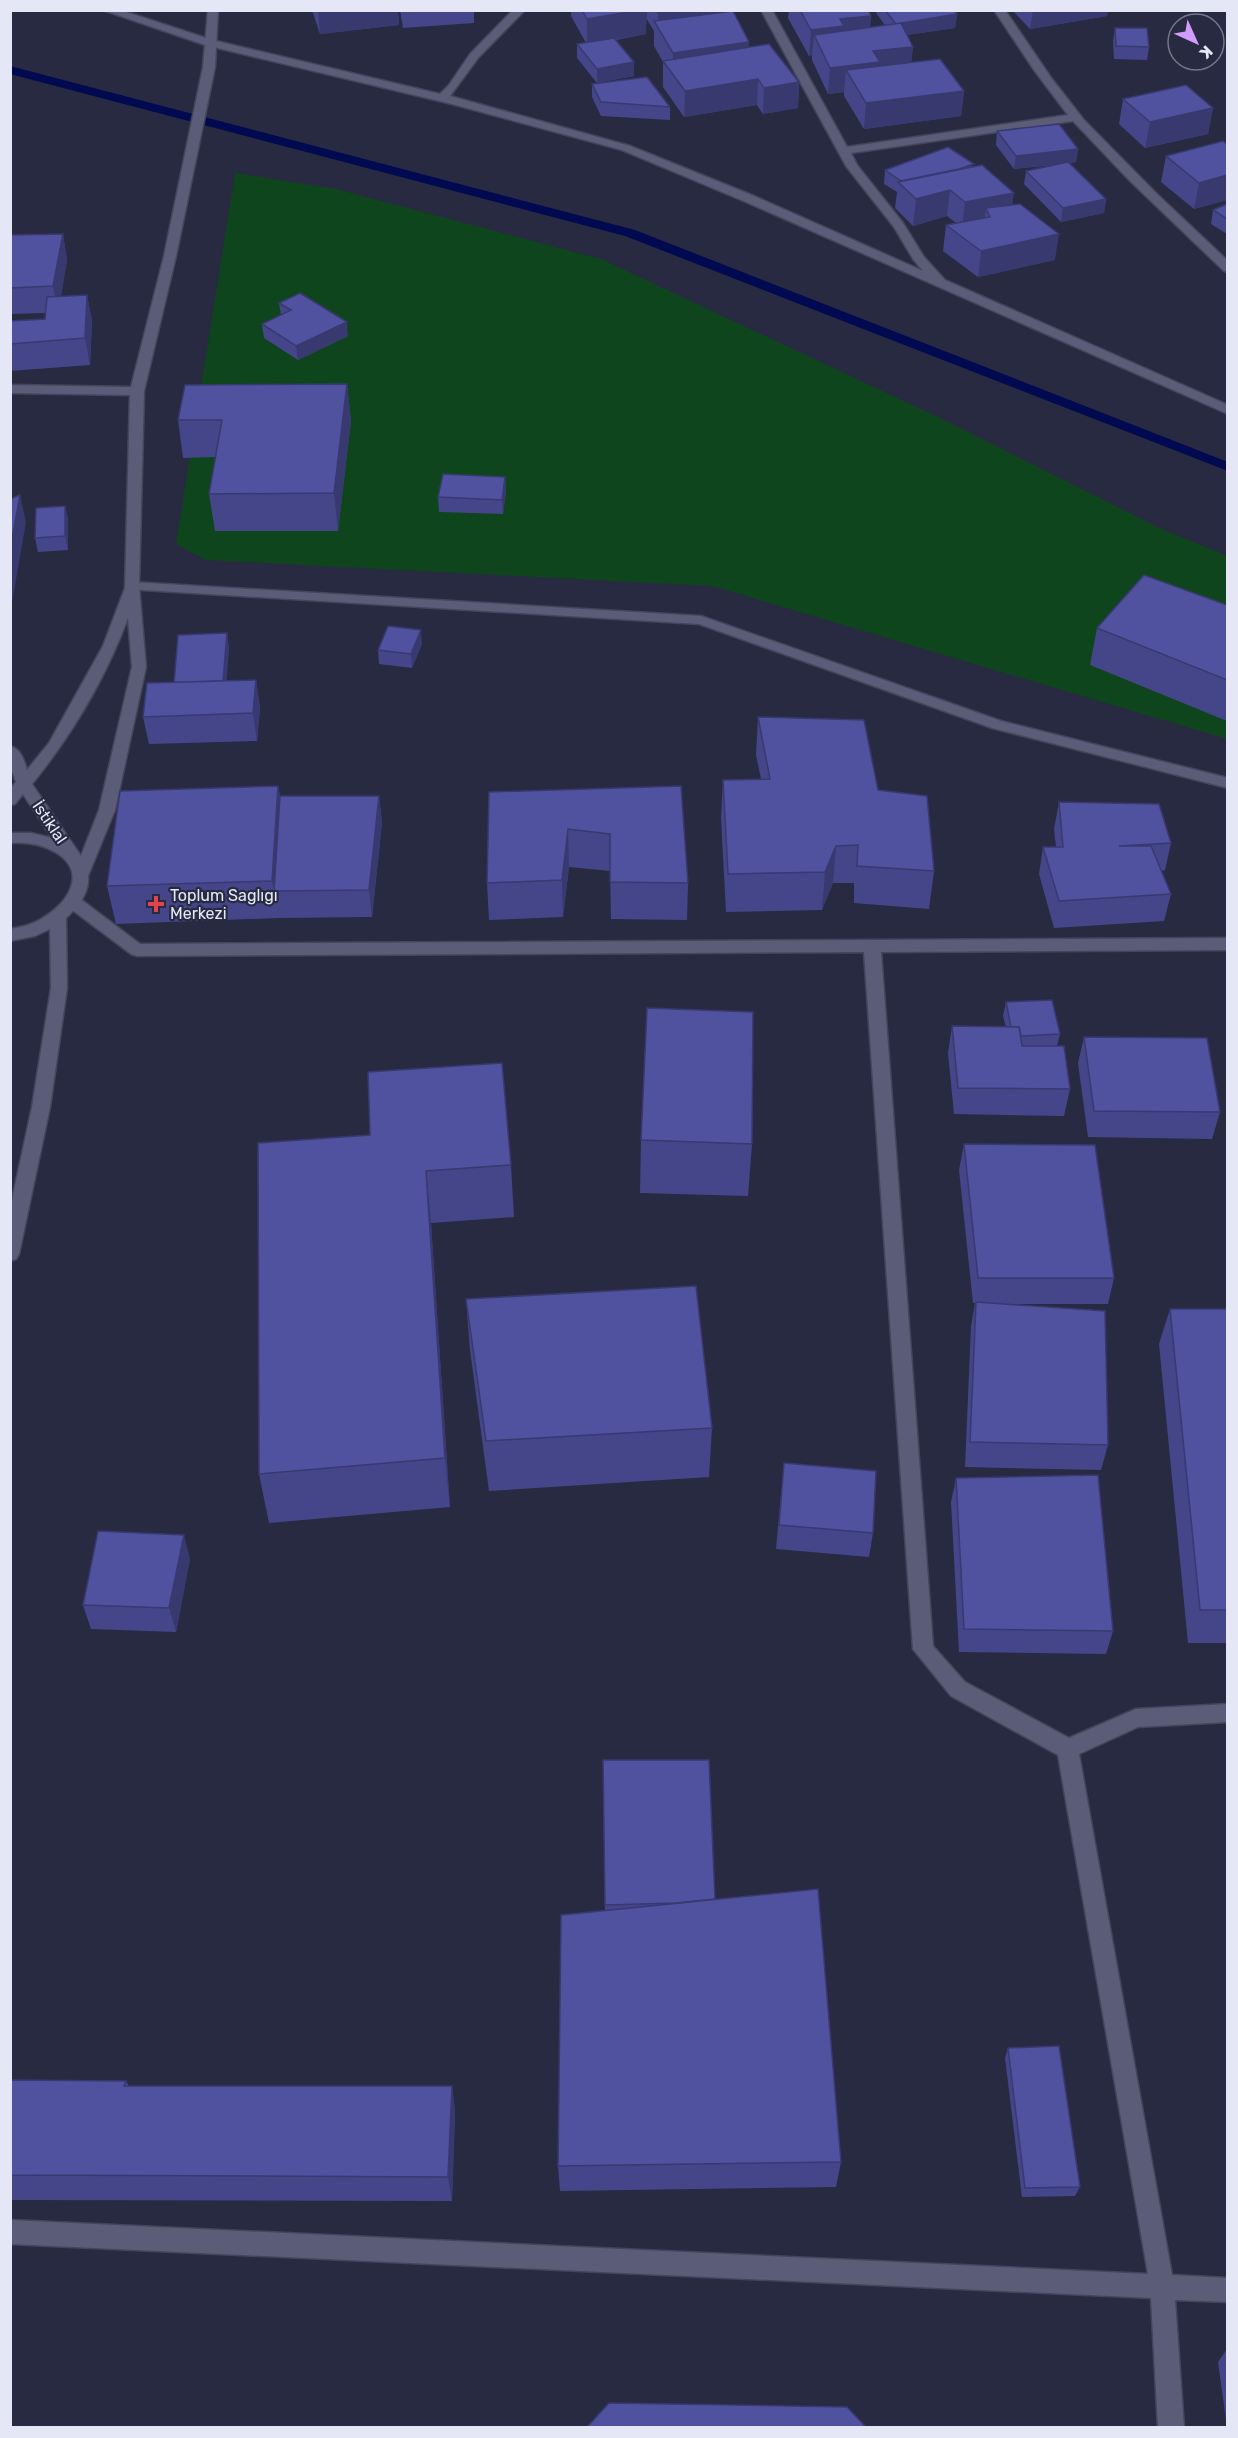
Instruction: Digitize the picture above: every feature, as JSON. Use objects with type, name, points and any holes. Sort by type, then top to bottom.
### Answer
[{"type":"street","points":[[108,10],[208,43],[442,98],[626,148],[750,200],[1227,410]]},
{"type":"street","points":[[78,868],[107,810],[139,667],[132,586],[137,391],[179,215],[209,67],[208,43],[213,10]]},
{"type":"street","points":[[442,98],[453,87],[474,56],[520,10]]},
{"type":"street","points":[[766,10],[852,166],[899,226],[919,259],[944,286]]},
{"type":"street","points":[[999,10],[1033,61],[1076,117],[1176,220],[1227,268]]},
{"type":"street","points":[[843,151],[1076,117]]},
{"type":"street","points":[[10,389],[137,391]]},
{"type":"street","points":[[132,586],[700,620],[997,725],[1227,783]]},
{"type":"street","points":[[10,800],[55,746],[110,646],[132,586]]},
{"type":"street","name":"İstiklal","points":[[10,751],[15,757],[24,783],[78,868]]},
{"type":"street","points":[[10,838],[40,839],[60,846],[78,868],[81,885],[73,902],[58,917],[41,927],[10,935]]},
{"type":"street","points":[[73,902],[137,950],[1227,944]]},
{"type":"street","points":[[10,1254],[41,1107],[59,988],[58,917]]},
{"type":"street","points":[[873,946],[923,1649],[958,1689],[1068,1749]]},
{"type":"street","points":[[1068,1749],[1136,1718],[1227,1713]]},
{"type":"street","points":[[1068,1749],[1161,2287],[1171,2427]]},
{"type":"street","points":[[10,2232],[1227,2290]]},
{"type":"green space","points":[[235,173],[336,189],[601,259],[944,420],[1157,527],[1227,556],[1227,739],[712,586],[206,560],[176,544]]},
{"type":"building","points":[[582,10],[639,10],[587,19]]},
{"type":"building","points":[[657,10],[677,10],[658,13]]},
{"type":"building","points":[[800,10],[868,10],[871,16],[840,19],[844,26],[811,30]]},
{"type":"building","points":[[885,10],[954,10],[957,14],[896,24]]},
{"type":"building","points":[[733,11],[749,42],[673,53],[654,21]]},
{"type":"building","points":[[901,23],[913,47],[873,51],[880,62],[830,68],[814,35]]},
{"type":"building","points":[[1115,28],[1147,28],[1149,47],[1116,46]]},
{"type":"building","points":[[614,38],[634,62],[597,69],[577,44]]},
{"type":"building","points":[[769,44],[799,82],[764,88],[758,79],[685,91],[663,61]]},
{"type":"building","points":[[940,59],[964,91],[866,103],[846,70]]},
{"type":"building","points":[[647,77],[670,107],[601,102],[592,84]]},
{"type":"building","points":[[1186,85],[1213,108],[1150,122],[1123,99]]},
{"type":"building","points":[[1059,124],[1078,149],[1016,156],[997,131]]},
{"type":"building","points":[[1223,141],[1227,144],[1227,175],[1199,183],[1166,156]]},
{"type":"building","points":[[948,147],[974,164],[901,181],[885,170]]},
{"type":"building","points":[[1068,162],[1106,199],[1063,208],[1026,171]]},
{"type":"building","points":[[982,165],[1014,193],[965,202],[950,190],[916,199],[898,182]]},
{"type":"building","points":[[1020,204],[1059,234],[981,251],[946,225],[990,217],[986,208]]},
{"type":"building","points":[[1227,204],[1227,219],[1213,210]]},
{"type":"building","points":[[63,234],[53,286],[10,288],[10,235]]},
{"type":"building","points":[[300,293],[347,322],[296,346],[262,324],[291,310],[279,303]]},
{"type":"building","points":[[87,295],[85,338],[10,344],[10,321],[45,319],[47,297]]},
{"type":"building","points":[[347,384],[334,493],[209,494],[222,420],[178,420],[185,385]]},
{"type":"building","points":[[443,474],[505,477],[502,500],[438,497]]},
{"type":"building","points":[[20,495],[10,550],[10,499]]},
{"type":"building","points":[[65,506],[65,536],[35,538],[36,508]]},
{"type":"building","points":[[1144,575],[1227,605],[1227,680],[1097,628]]},
{"type":"building","points":[[388,626],[421,630],[411,654],[378,650]]},
{"type":"building","points":[[227,633],[223,681],[174,683],[178,635]]},
{"type":"building","points":[[256,680],[253,713],[143,717],[147,683]]},
{"type":"building","points":[[758,717],[864,720],[878,790],[927,796],[934,871],[857,866],[858,845],[836,846],[825,872],[728,874],[723,780],[770,779]]},
{"type":"building","points":[[278,786],[272,881],[107,886],[120,791]]},
{"type":"building","points":[[681,786],[688,883],[610,882],[610,834],[568,829],[562,880],[487,883],[489,792]]},
{"type":"building","points":[[280,796],[379,796],[369,890],[274,891]]},
{"type":"building","points":[[1059,802],[1159,804],[1171,843],[1119,846],[1151,846],[1171,894],[1059,901],[1043,847],[1063,847]]},
{"type":"building","points":[[1052,1000],[1060,1034],[1021,1036],[1019,1027],[1011,1027],[1006,1002]]},
{"type":"building","points":[[647,1008],[753,1012],[752,1144],[641,1140]]},
{"type":"building","points":[[952,1026],[1019,1027],[1022,1046],[1064,1046],[1070,1089],[958,1088]]},
{"type":"building","points":[[1084,1037],[1207,1038],[1220,1112],[1094,1111]]},
{"type":"building","points":[[502,1063],[511,1165],[426,1171],[445,1458],[259,1474],[258,1143],[370,1135],[368,1072]]},
{"type":"building","points":[[964,1144],[1095,1145],[1114,1278],[978,1278]]},
{"type":"building","points":[[696,1286],[712,1428],[486,1441],[466,1299]]},
{"type":"building","points":[[976,1302],[1105,1311],[1108,1445],[970,1442]]},
{"type":"building","points":[[1170,1309],[1227,1309],[1227,1610],[1200,1610]]},
{"type":"building","points":[[784,1463],[876,1471],[873,1533],[779,1525]]},
{"type":"building","points":[[1098,1475],[1113,1631],[964,1629],[956,1478]]},
{"type":"building","points":[[98,1531],[184,1535],[169,1608],[83,1605]]},
{"type":"building","points":[[603,1760],[709,1760],[715,1899],[677,1903],[605,1905]]},
{"type":"building","points":[[818,1889],[841,2162],[558,2166],[561,1915]]},
{"type":"building","points":[[1059,2046],[1080,2187],[1025,2188],[1008,2048]]},
{"type":"building","points":[[10,2080],[126,2081],[124,2086],[452,2086],[448,2177],[10,2175]]},
{"type":"building","points":[[609,2403],[847,2407],[866,2427],[587,2427]]},
{"type":"waterway","points":[[10,70],[630,233],[1228,467]]},
{"type":"place","name":"Toplum Saglıgı Merkezi","points":[[156,904]]}]
